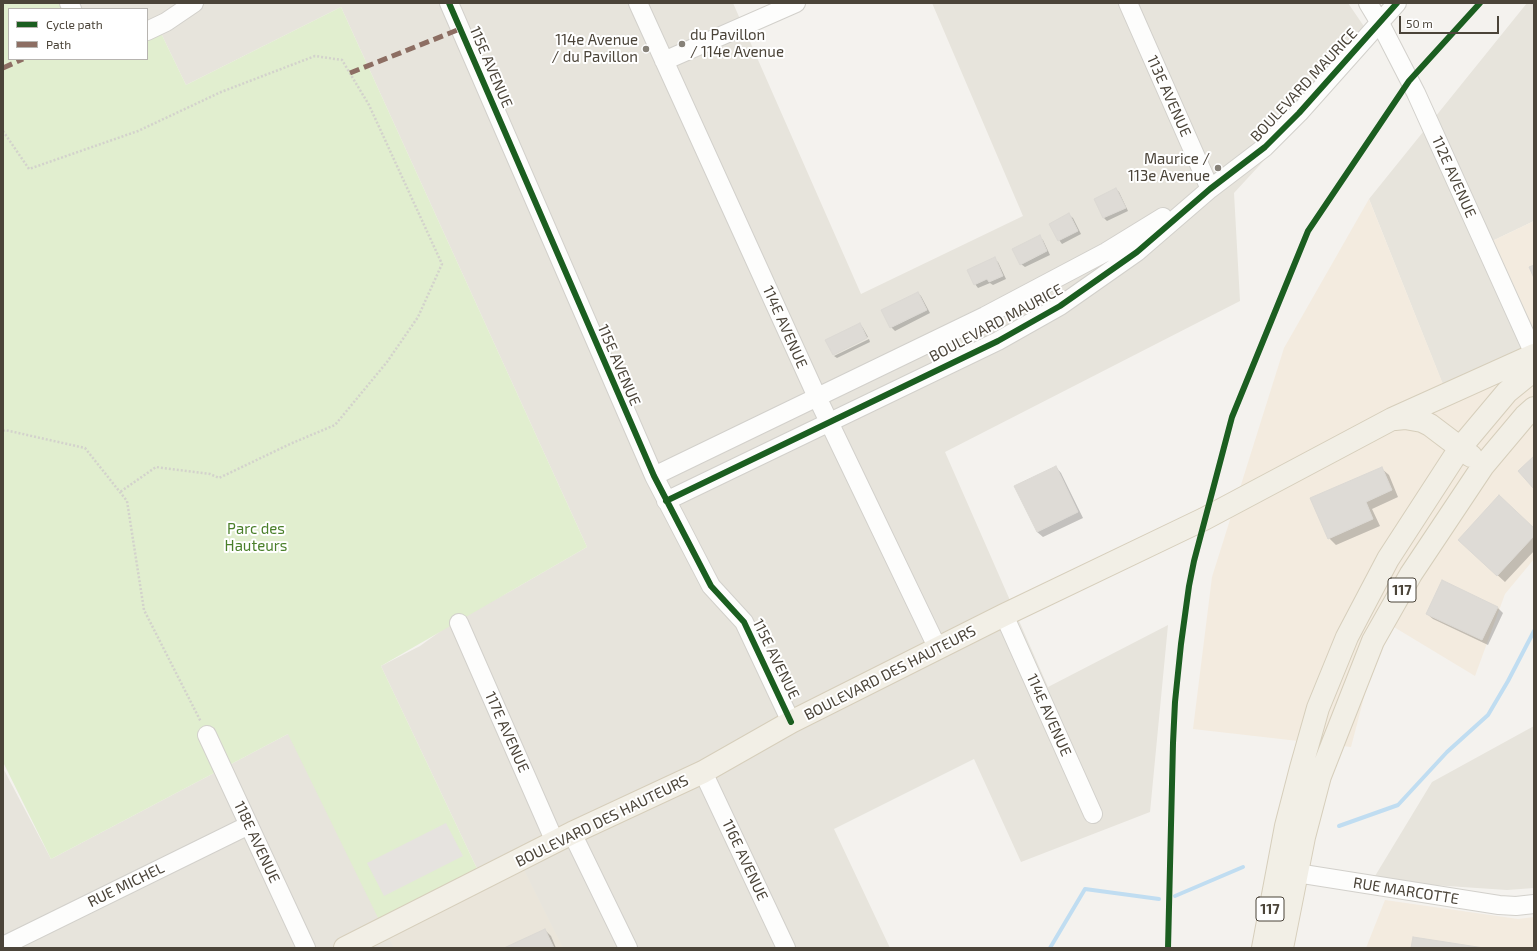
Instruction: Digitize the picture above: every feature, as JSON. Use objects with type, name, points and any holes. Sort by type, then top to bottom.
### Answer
[{"type":"main road","name":"BOULEVARD DES HAUTEURS","points":[[345,948],[564,838],[704,772],[791,722],[1004,615],[1204,519],[1392,420],[1534,355]]},
{"type":"main road","name":"117","points":[[1282,948],[1293,795],[1318,708],[1347,637],[1388,559],[1460,448],[1507,392],[1534,370]]},
{"type":"main road","name":"117","points":[[1263,948],[1320,776],[1373,641],[1411,574],[1483,466],[1525,416],[1534,408]]},
{"type":"main road","points":[[1392,420],[1405,418],[1422,421],[1430,425],[1483,466]]},
{"type":"street","points":[[148,31],[166,22],[194,3]]},
{"type":"street","name":"115E AVENUE","points":[[449,3],[654,476],[711,586],[744,622],[791,722]]},
{"type":"street","name":"114E AVENUE","points":[[638,3],[817,397],[938,649]]},
{"type":"street","points":[[664,61],[796,3]]},
{"type":"street","name":"113E AVENUE","points":[[1128,3],[1210,189]]},
{"type":"street","name":"112E AVENUE","points":[[1368,3],[1416,93],[1534,355]]},
{"type":"street","name":"BOULEVARD MAURICE","points":[[666,501],[976,352],[1060,306],[1137,252],[1210,189],[1265,147],[1299,113],[1397,3]]},
{"type":"street","name":"BOULEVARD MAURICE","points":[[654,476],[967,325],[1106,252],[1210,189]]},
{"type":"street","name":"BOULEVARD MAURICE","points":[[967,325],[976,352]]},
{"type":"street","name":"114E AVENUE","points":[[1004,615],[1093,814]]},
{"type":"street","name":"117E AVENUE","points":[[459,623],[564,838],[628,948]]},
{"type":"street","name":"118E AVENUE","points":[[208,735],[306,948]]},
{"type":"street","name":"116E AVENUE","points":[[704,772],[786,948]]},
{"type":"street","name":"RUE MICHEL","points":[[3,946],[249,825]]},
{"type":"street","name":"RUE MARCOTTE","points":[[1287,872],[1499,905],[1516,906],[1534,904]]},
{"type":"path","points":[[3,131],[29,169],[138,131],[221,92],[315,56],[342,60],[369,105],[442,264],[418,317],[387,362],[335,425],[290,444],[219,478],[210,474],[156,468],[120,492]]},
{"type":"path","points":[[3,431],[5,430],[85,448],[120,492],[126,501],[144,610],[208,735]]},
{"type":"shaded area","points":[[69,3],[733,3],[861,294],[1023,216],[932,3],[1348,3],[1374,41],[1234,193],[1240,301],[945,452],[1048,687],[1168,625],[1150,812],[1021,862],[974,759],[834,829],[890,948],[3,948],[3,768],[51,859],[288,734],[481,877],[381,666],[420,646],[456,620],[509,592],[587,547],[341,7],[186,85],[158,27],[148,32],[148,8],[71,8]]},
{"type":"shaded area","points":[[1527,3],[1534,3],[1534,221],[1488,243],[1534,342],[1445,390],[1369,199]]},
{"type":"shaded area","points":[[1369,199],[1445,389],[1534,352],[1534,559],[1505,594],[1475,676],[1384,621],[1351,747],[1193,729],[1212,577],[1284,348]]},
{"type":"shaded area","points":[[1534,221],[1534,342],[1488,243]]},
{"type":"shaded area","points":[[1534,726],[1534,888],[1507,890],[1372,881],[1432,782]]},
{"type":"shaded area","points":[[446,823],[463,856],[384,896],[367,863]]},
{"type":"shaded area","points":[[519,860],[563,948],[394,948],[384,928]]},
{"type":"shaded area","points":[[1385,900],[1518,919],[1534,917],[1534,948],[1366,948]]},
{"type":"green space","name":"Parc des Hauteurs","points":[[3,3],[69,3],[71,8],[8,8],[8,60],[148,60],[148,32],[158,27],[186,85],[341,7],[587,547],[381,666],[481,877],[382,926],[288,734],[51,859],[3,762]]},
{"type":"building","points":[[1116,188],[1126,208],[1103,218],[1094,199]]},
{"type":"building","points":[[1069,213],[1078,231],[1058,241],[1049,224]]},
{"type":"building","points":[[1040,235],[1047,251],[1020,265],[1012,249]]},
{"type":"building","points":[[995,257],[1003,276],[989,282],[987,279],[974,285],[967,270]]},
{"type":"building","points":[[1534,265],[1534,278],[1529,267]]},
{"type":"building","points":[[918,292],[927,310],[890,328],[881,310]]},
{"type":"building","points":[[860,323],[867,338],[833,355],[825,340]]},
{"type":"building","points":[[1534,456],[1534,489],[1518,471]]},
{"type":"building","points":[[1056,466],[1078,512],[1037,532],[1014,486]]},
{"type":"building","points":[[1382,467],[1392,490],[1366,502],[1373,519],[1328,539],[1310,498]]},
{"type":"building","points":[[1499,495],[1534,528],[1534,536],[1497,576],[1458,540]]},
{"type":"building","points":[[1442,580],[1498,607],[1482,640],[1426,614]]},
{"type":"building","points":[[545,929],[554,948],[504,948]]},
{"type":"building","points":[[1413,937],[1484,948],[1411,948]]},
{"type":"waterway","points":[[1339,826],[1398,805],[1447,752],[1488,715],[1508,681],[1534,631]]},
{"type":"waterway","points":[[1175,896],[1243,867]]},
{"type":"waterway","points":[[1050,948],[1085,889],[1159,899]]},
{"type":"marked path","points":[[350,73],[460,29]]},
{"type":"marked path","points":[[3,68],[21,60]]},
{"type":"cycle path","points":[[449,3],[654,476],[711,586],[744,622],[791,722]]},
{"type":"cycle path","points":[[666,501],[998,341],[1060,306],[1137,252],[1210,189],[1265,147],[1299,113],[1397,3]]},
{"type":"cycle path","points":[[1168,948],[1173,743],[1175,702],[1181,644],[1194,561],[1232,417],[1308,231],[1409,81],[1480,3]]},
{"type":"place","name":"du Pavillon / 114e Avenue","points":[[682,44]]},
{"type":"place","name":"114e Avenue / du Pavillon","points":[[646,49]]},
{"type":"place","name":"Maurice / 113e Avenue","points":[[1218,168]]}]
